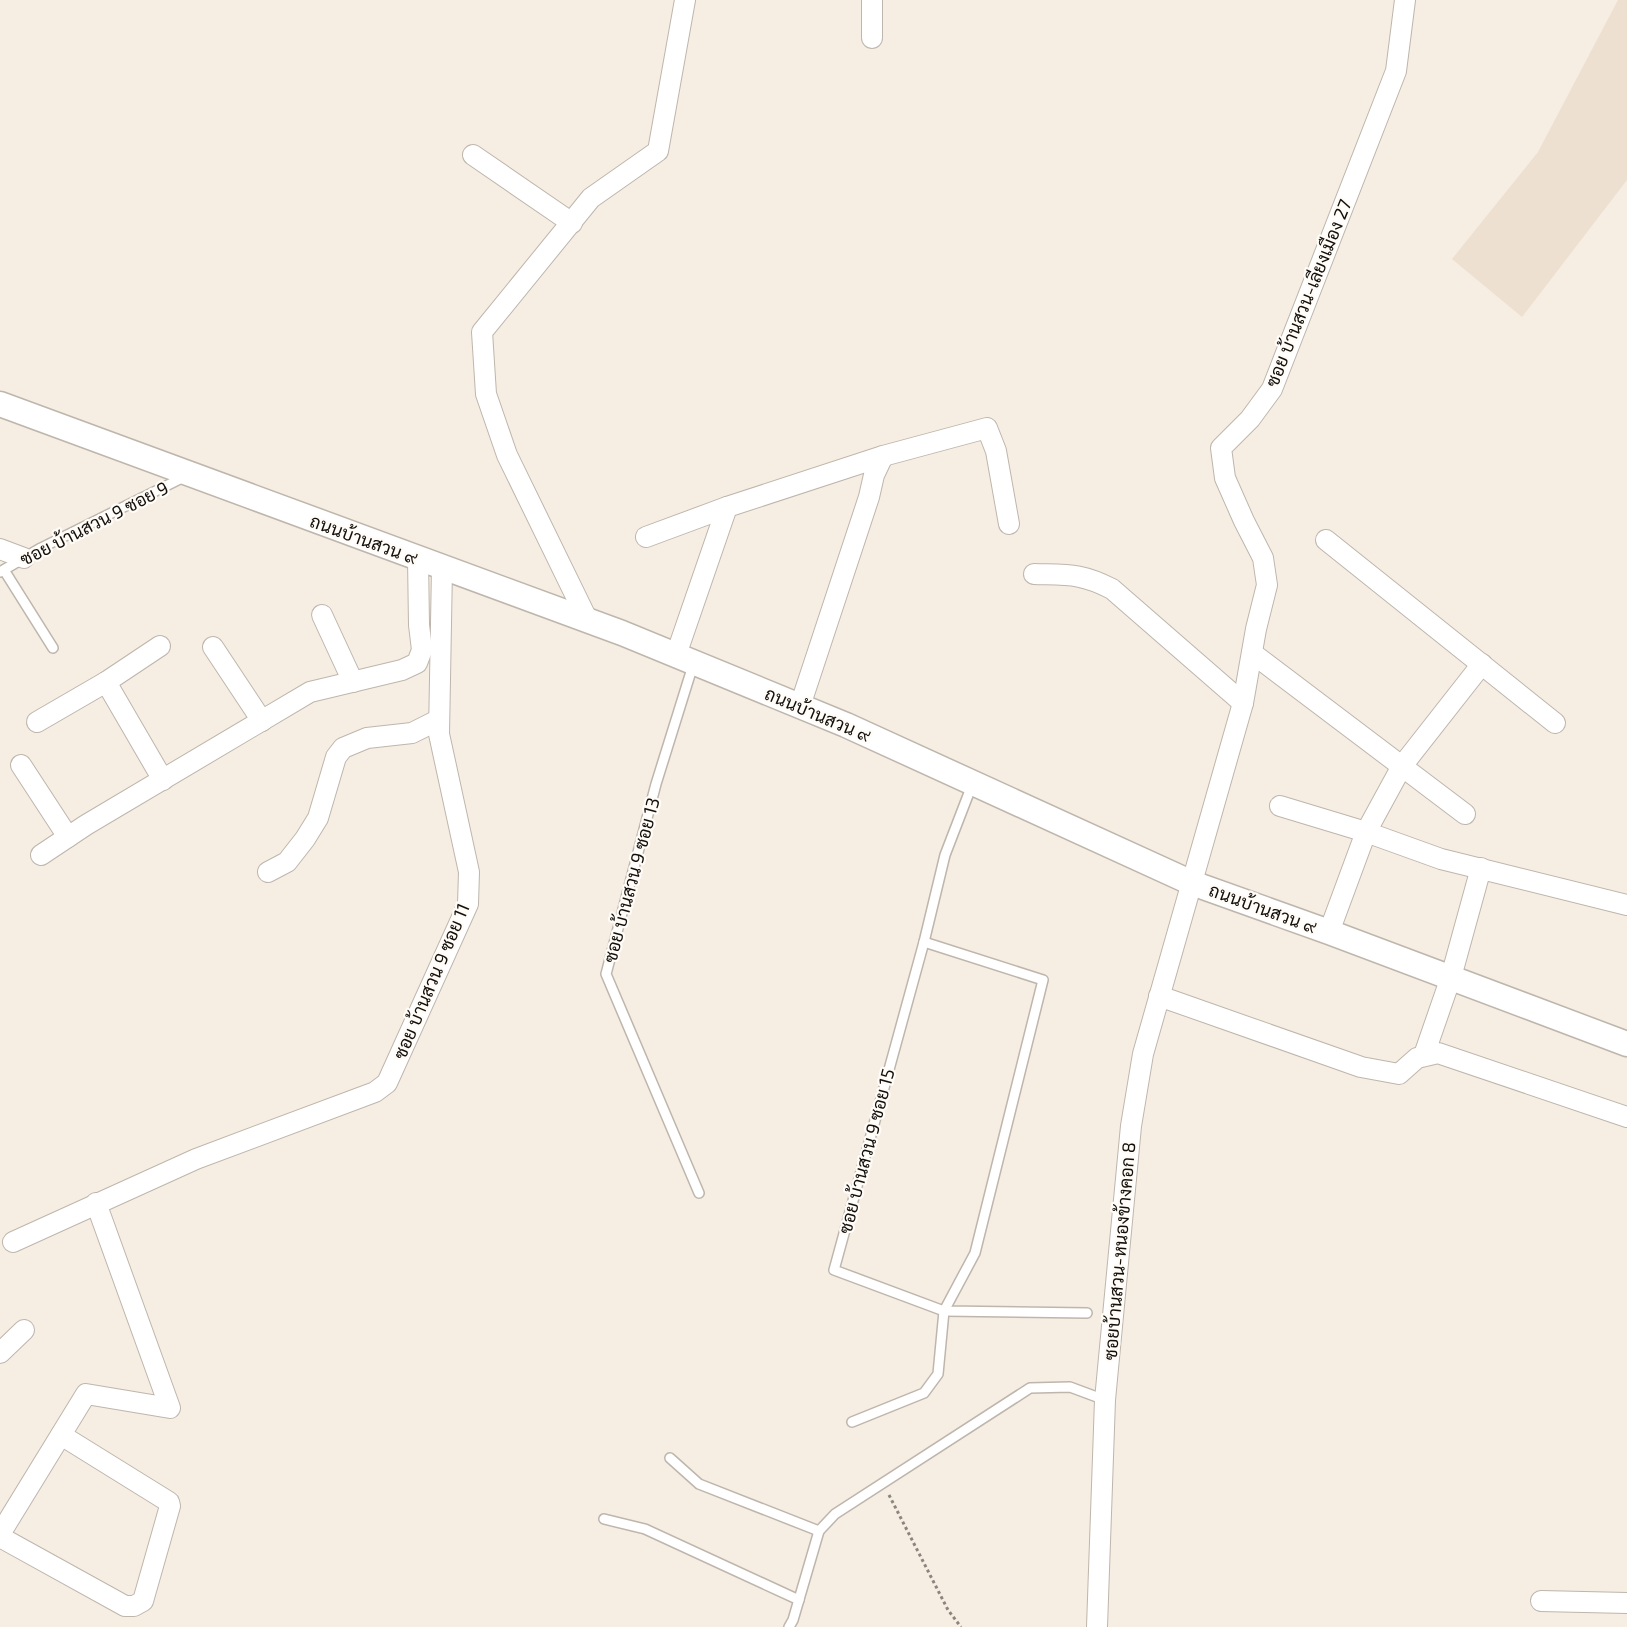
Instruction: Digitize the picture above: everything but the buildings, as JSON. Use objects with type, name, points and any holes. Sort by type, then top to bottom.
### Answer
[{"type":"street","points":[[588,621],[507,455],[486,394],[482,332],[591,198],[658,151],[685,0]]},
{"type":"street","points":[[872,0],[872,38]]},
{"type":"street","name":"ซอย บ้านสวน-เลียงเมือง 27","points":[[1191,883],[1243,703],[1267,585],[1263,558],[1225,478],[1221,448],[1250,419],[1272,389],[1396,71],[1405,0]]},
{"type":"street","points":[[473,154],[572,223]]},
{"type":"street","name":"ถนนบ้านสวน ๙","points":[[0,404],[685,659],[974,782],[1191,883],[1451,977],[1627,1044]]},
{"type":"street","points":[[646,537],[727,507],[883,456],[987,428],[996,451],[1009,524]]},
{"type":"street","points":[[800,706],[869,497],[874,475],[883,456]]},
{"type":"street","points":[[685,659],[727,507]]},
{"type":"street","points":[[1326,540],[1555,723]]},
{"type":"street","points":[[0,549],[24,558]]},
{"type":"street","points":[[41,855],[310,692],[402,670],[417,663],[422,650],[419,625],[418,559]]},
{"type":"street","name":"ซอย บ้านสวน 9 ซอย 11","points":[[13,1242],[196,1159],[375,1092],[387,1083],[468,904],[469,872],[439,734],[442,568]]},
{"type":"street","points":[[1034,574],[1076,575],[1093,579],[1112,589],[1243,703]]},
{"type":"street","points":[[322,615],[353,682]]},
{"type":"street","points":[[37,722],[106,682],[160,646]]},
{"type":"street","points":[[213,647],[262,721]]},
{"type":"street","points":[[1252,653],[1465,814]]},
{"type":"street","points":[[1329,932],[1366,832],[1402,766],[1482,664]]},
{"type":"street","points":[[106,682],[163,780]]},
{"type":"street","points":[[268,872],[287,862],[318,818],[336,757],[343,748],[367,738],[412,733],[438,720]]},
{"type":"street","points":[[21,765],[68,837]]},
{"type":"street","points":[[1280,806],[1366,832],[1442,859],[1627,905]]},
{"type":"street","points":[[1424,1055],[1451,977],[1481,868]]},
{"type":"street","name":"ซอยบ้านสวน-หนองข้างคอก 8","points":[[1097,1627],[1105,1400],[1131,1126],[1143,1054],[1191,883]]},
{"type":"street","points":[[1159,996],[1361,1067],[1399,1074],[1417,1058],[1437,1053],[1627,1117]]},
{"type":"street","points":[[61,1435],[169,1502],[170,1506],[143,1601],[134,1606],[125,1606],[0,1535],[86,1394],[170,1408],[96,1203]]},
{"type":"street","points":[[0,1353],[24,1330]]},
{"type":"street","points":[[1541,1601],[1627,1603]]},
{"type":"lane","name":"ซอย บ้านสวน 9 ซอย 9","points":[[2,571],[189,474]]},
{"type":"lane","points":[[2,571],[53,648]]},
{"type":"lane","name":"ซอย บ้านสวน 9 ซอย 13","points":[[685,659],[656,784],[606,974],[699,1192]]},
{"type":"lane","name":"ซอย บ้านสวน 9 ซอย 15","points":[[974,782],[945,855],[924,942],[834,1270],[944,1311],[1087,1313]]},
{"type":"lane","points":[[852,1422],[924,1393],[938,1374],[944,1311],[975,1253],[1043,980],[924,942]]},
{"type":"lane","points":[[789,1627],[819,1531],[835,1514],[1030,1388],[1070,1387],[1105,1400]]},
{"type":"lane","points":[[670,1458],[699,1484],[819,1531]]},
{"type":"lane","points":[[604,1519],[645,1529],[799,1600]]},
{"type":"path","points":[[883,1483],[948,1610],[961,1627]]},
{"type":"shaded area","points":[[1618,0],[1627,0],[1627,180],[1522,317],[1452,259],[1538,152]]}]
